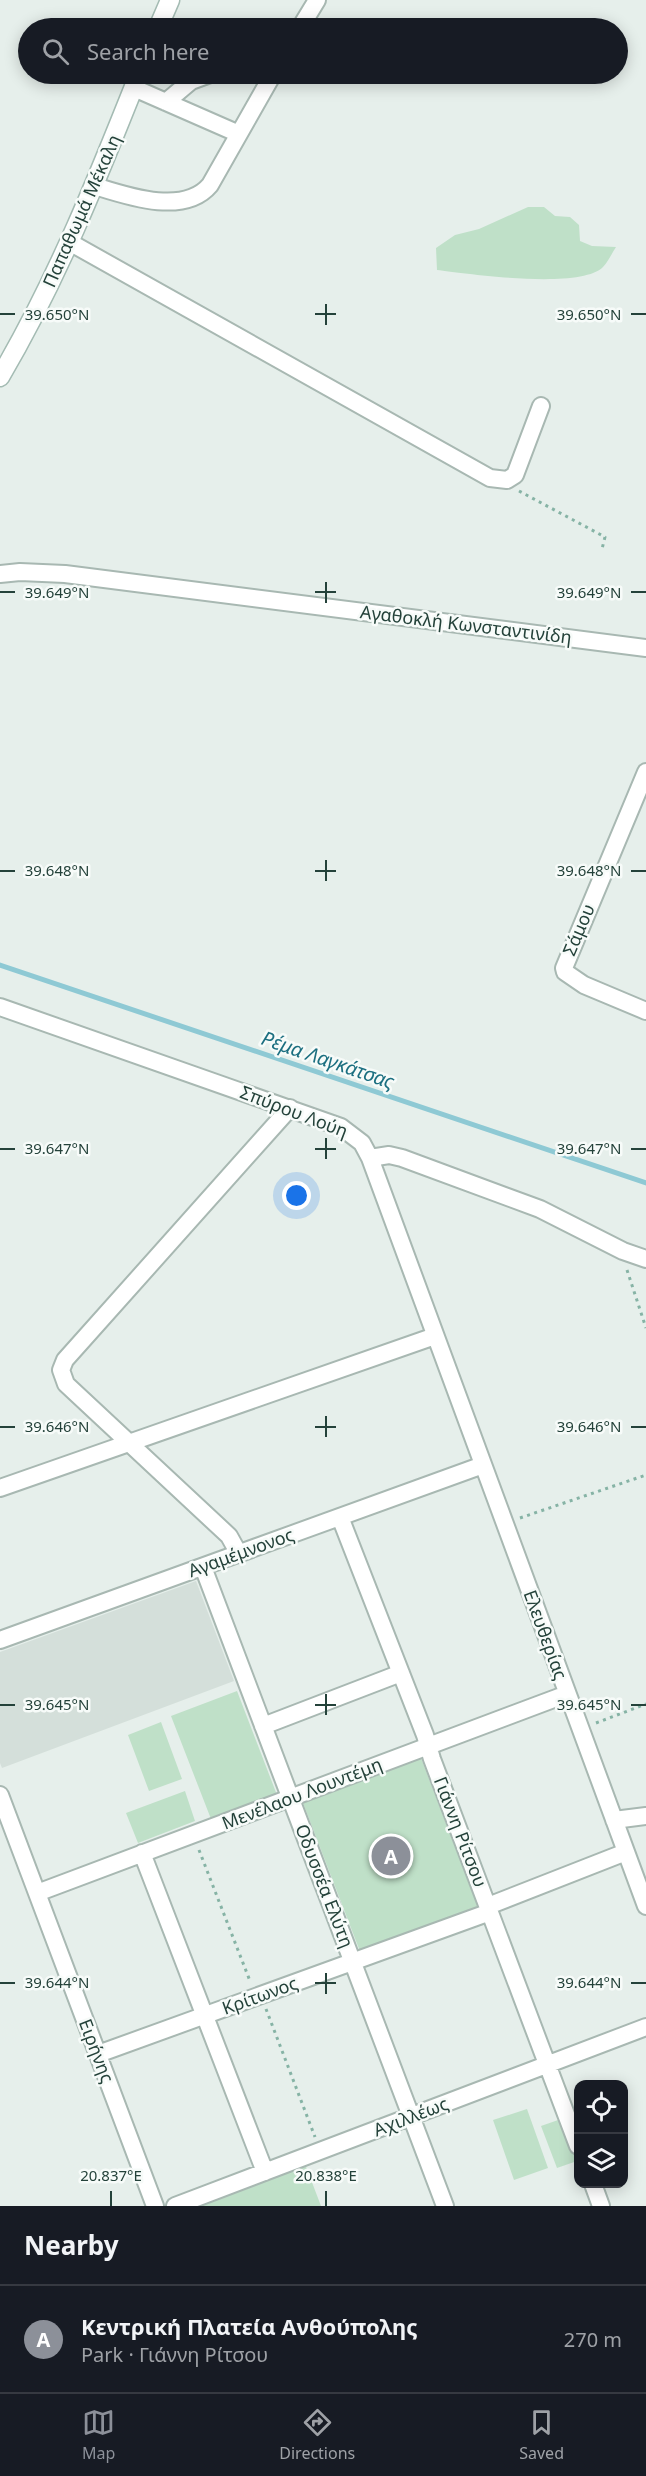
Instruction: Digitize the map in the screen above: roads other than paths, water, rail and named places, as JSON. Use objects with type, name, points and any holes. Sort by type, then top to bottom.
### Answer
[{"type":"street","points":[[162,18],[170,0]]},
{"type":"street","points":[[306,18],[317,0]]},
{"type":"street","name":"Παπαθωμά Μέκαλη","points":[[0,377],[71,243],[135,84]]},
{"type":"street","points":[[140,84],[166,102],[239,134]]},
{"type":"street","points":[[166,102],[187,84]]},
{"type":"street","points":[[95,186],[150,200],[191,198],[202,193],[210,185],[265,84]]},
{"type":"street","points":[[71,243],[484,476],[496,480],[507,480],[514,475],[541,406]]},
{"type":"street","name":"Αγαθοκλή Κωνσταντινίδη","points":[[0,574],[20,572],[65,574],[646,648]]},
{"type":"street","name":"Σάμου","points":[[646,772],[564,968],[565,972],[576,980],[646,1011]]},
{"type":"street","name":"Σπύρου Λούη","points":[[0,1007],[290,1108],[348,1130],[362,1143],[370,1158],[483,1465]]},
{"type":"street","points":[[239,1554],[229,1536],[66,1384],[61,1375],[63,1362],[290,1108]]},
{"type":"street","points":[[370,1158],[389,1155],[413,1162],[540,1209],[623,1251],[646,1258]]},
{"type":"street","points":[[0,1488],[435,1336]]},
{"type":"street","name":"Αγαμέμνονoς","points":[[0,1640],[483,1465]]},
{"type":"street","name":"Ελευθερίας","points":[[483,1465],[646,1905]]},
{"type":"street","name":"Γιάννη Ρίτσου","points":[[340,1517],[574,2134]]},
{"type":"street","name":"Οδυσσέα Ελύτη","points":[[202,1567],[445,2206]]},
{"type":"street","points":[[263,1726],[401,1673]]},
{"type":"street","name":"Μενέλαου Λουντέμη","points":[[37,1893],[567,1694]]},
{"type":"street","name":"Ειρήνης","points":[[0,1795],[155,2206]]},
{"type":"street","points":[[614,1820],[646,1816]]},
{"type":"street","name":"Κρίτωνος","points":[[98,2054],[353,1962],[626,1852]]},
{"type":"street","points":[[142,1854],[265,2172]]},
{"type":"street","name":"Αχιλλέως","points":[[175,2206],[646,2027]]},
{"type":"street","points":[[594,2188],[601,2206]]},
{"type":"waterway","name":"Ρέμα Λαγκάτσας","points":[[0,965],[646,1183]]},
{"type":"place","name":"Κεντρική Πλατεία Ανθούπολης","points":[[391,1856]]}]
